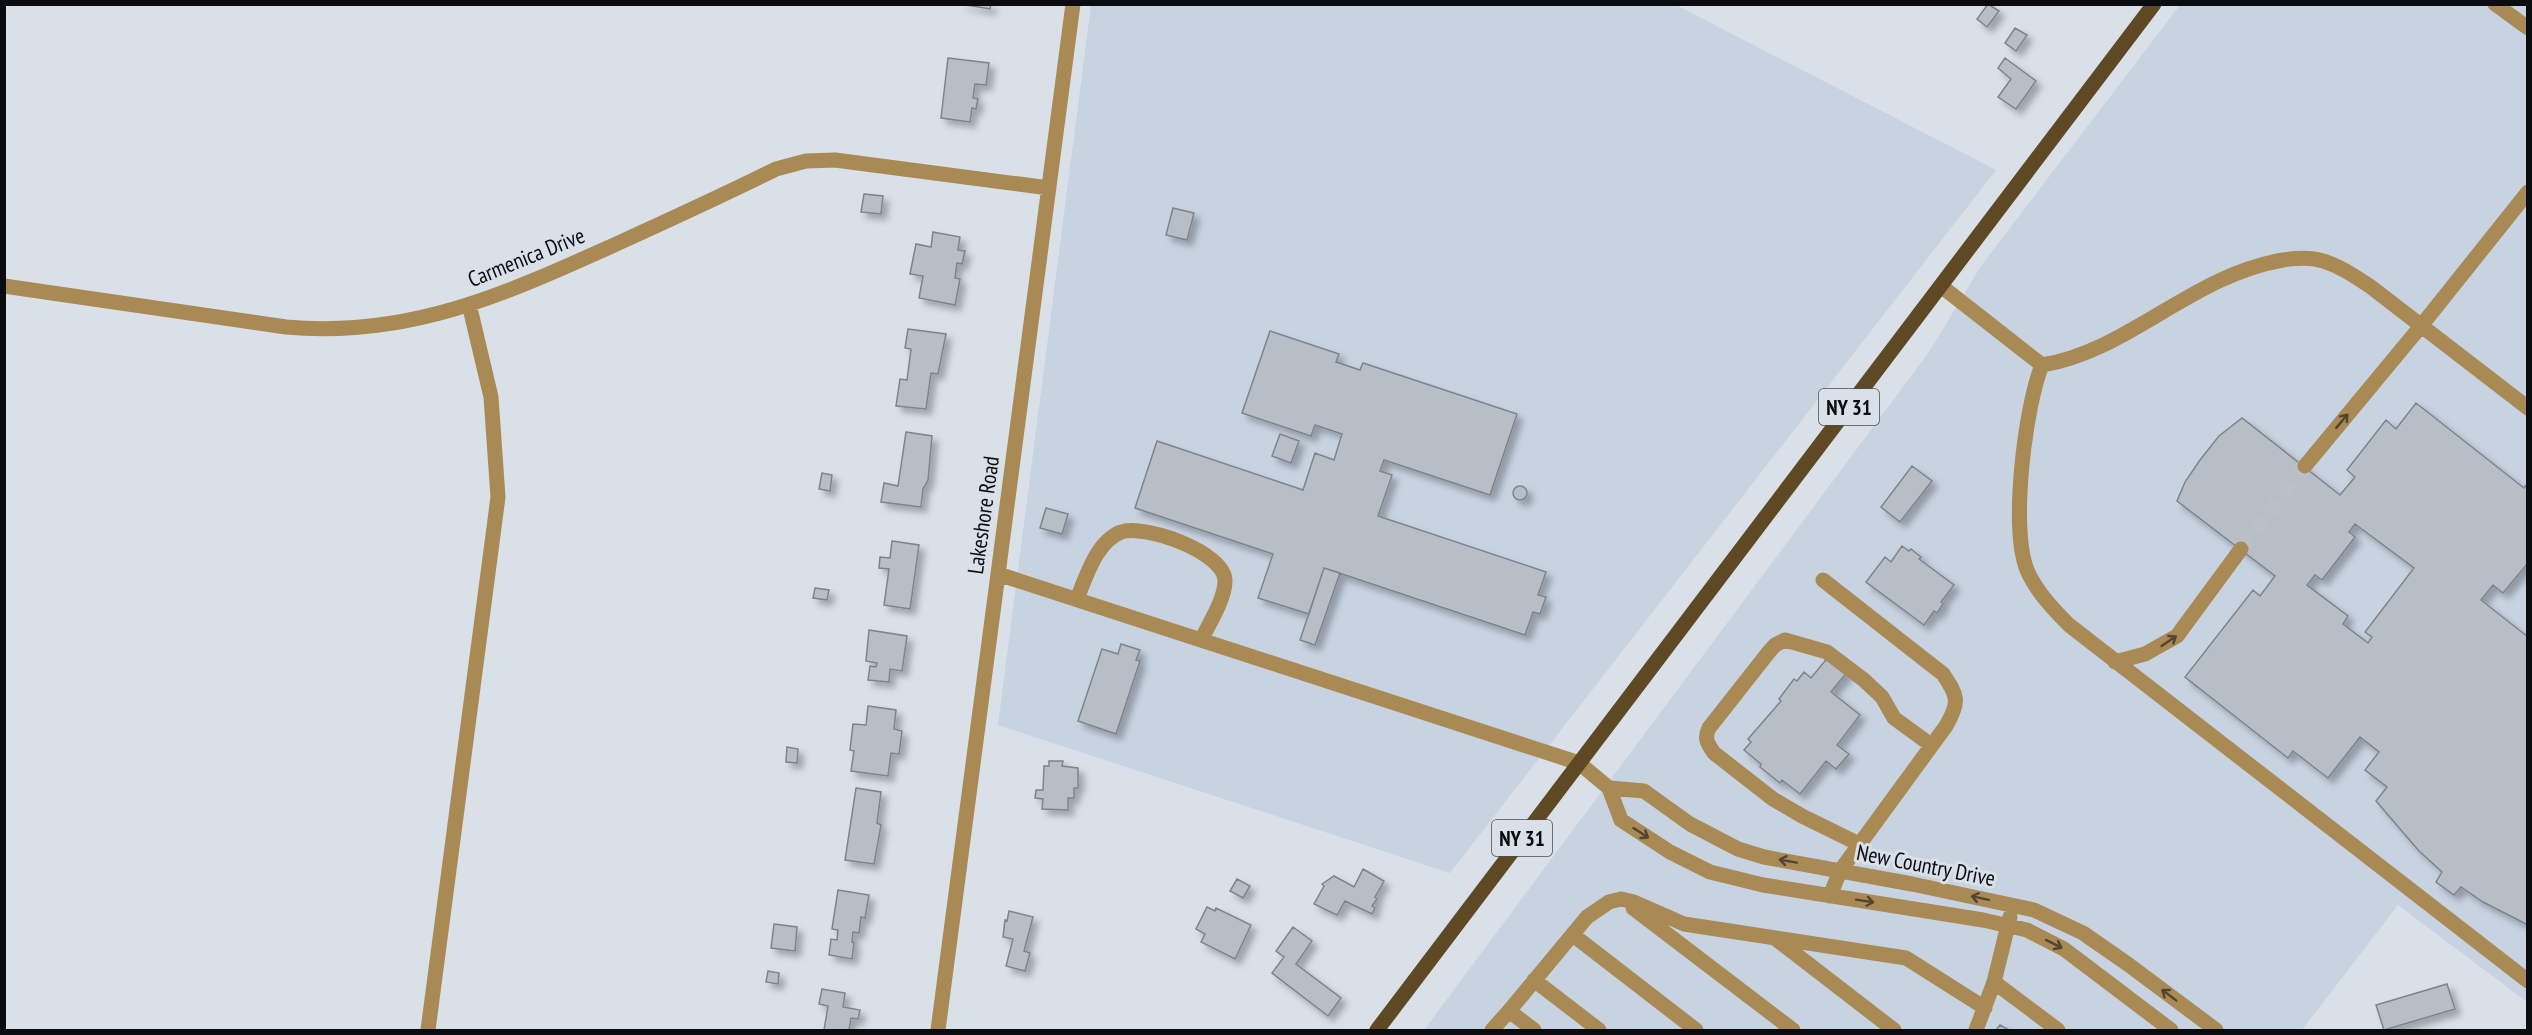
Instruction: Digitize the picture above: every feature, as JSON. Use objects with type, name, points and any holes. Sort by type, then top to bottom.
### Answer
[{"type":"main road","name":"NY 31","points":[[1377,1030],[2154,4]]},
{"type":"street","name":"Lakeshore Road","points":[[938,1030],[1073,4]]},
{"type":"street","points":[[2495,4],[2528,28]]},
{"type":"street","name":"Carmenica Drive","points":[[4,286],[324,330],[372,327],[431,316],[513,290],[776,169],[806,161],[835,160],[1049,188]]},
{"type":"street","points":[[2305,466],[2528,192]]},
{"type":"street","points":[[1941,286],[2042,365],[2063,362],[2088,352],[2230,275],[2269,262],[2297,258],[2322,260],[2347,271],[2528,408]]},
{"type":"street","points":[[428,1030],[498,497],[491,397],[469,304]]},
{"type":"street","points":[[2042,365],[2033,387],[2028,412],[2019,542],[2027,570],[2047,602],[2069,625],[2115,662],[2528,981]]},
{"type":"street","points":[[1077,599],[1089,568],[1102,548],[1120,533],[1136,530],[1181,542],[1220,564],[1225,580],[1216,610],[1201,640]]},
{"type":"street","points":[[2115,662],[2145,654],[2177,636],[2241,549]]},
{"type":"street","points":[[998,574],[1579,764],[1609,788]]},
{"type":"street","points":[[1823,580],[1943,674],[1955,691],[1954,712],[1840,871],[1830,896]]},
{"type":"street","points":[[1859,844],[1773,799],[1714,753],[1707,744],[1706,735],[1709,728],[1768,653],[1775,645],[1785,640],[1827,652],[1882,697],[1894,718],[1931,745]]},
{"type":"street","name":"New Country Drive","points":[[2171,1030],[2064,949],[2027,930],[1763,885],[1710,872],[1670,852],[1621,820],[1609,788],[1644,791],[1690,824],[1738,849],[2034,910],[2083,933],[2129,964],[2216,1030]]},
{"type":"street","points":[[1621,899],[1793,1030]]},
{"type":"street","points":[[1492,1030],[1587,917],[1609,902],[1621,899],[1634,902],[1684,924],[1906,958],[1985,1008]]},
{"type":"street","points":[[1976,1030],[1994,982],[2013,906]]},
{"type":"street","points":[[1573,935],[1696,1030]]},
{"type":"street","points":[[1774,937],[1894,1030]]},
{"type":"street","points":[[1534,981],[1599,1030]]},
{"type":"street","points":[[1994,982],[2058,1030]]},
{"type":"street","points":[[1509,1011],[1534,1030]]},
{"type":"shaded area","points":[[1091,5],[1676,5],[1996,170],[1450,873],[998,725]]},
{"type":"shaded area","points":[[2180,5],[2527,5],[2527,1002],[2398,905],[2302,1030],[1424,1030],[1929,352],[1981,266]]},
{"type":"building","points":[[960,4],[991,4],[990,9]]},
{"type":"building","points":[[1988,4],[1999,11],[1987,27],[1977,19]]},
{"type":"building","points":[[2015,28],[2027,35],[2016,51],[2005,43]]},
{"type":"building","points":[[948,58],[989,63],[986,85],[975,84],[973,98],[978,99],[976,109],[972,108],[970,122],[941,118]]},
{"type":"building","points":[[2005,58],[2036,81],[2016,109],[1998,97],[2011,79],[1998,68]]},
{"type":"building","points":[[864,194],[883,196],[881,214],[861,212]]},
{"type":"building","points":[[1173,208],[1194,213],[1187,240],[1166,235]]},
{"type":"building","points":[[933,232],[960,237],[958,250],[965,251],[962,264],[957,263],[955,278],[960,279],[955,305],[919,298],[923,276],[910,274],[916,244],[931,247]]},
{"type":"building","points":[[908,329],[946,334],[938,374],[931,373],[926,409],[896,406],[900,379],[907,380],[911,349],[905,348]]},
{"type":"building","points":[[1270,331],[1339,354],[1336,362],[1360,370],[1363,363],[1517,414],[1490,495],[1384,460],[1380,471],[1392,475],[1378,516],[1546,572],[1538,595],[1546,597],[1540,614],[1533,612],[1525,635],[1324,568],[1309,614],[1258,598],[1273,554],[1135,508],[1157,441],[1303,490],[1315,453],[1334,460],[1342,434],[1315,425],[1311,436],[1242,413]]},
{"type":"building","points":[[2416,403],[2524,488],[2528,483],[2528,563],[2503,593],[2493,585],[2481,600],[2528,637],[2528,925],[2483,902],[2461,887],[2454,895],[2436,882],[2442,872],[2419,851],[2376,801],[2387,787],[2365,770],[2379,752],[2360,737],[2328,778],[2293,751],[2288,758],[2185,677],[2253,590],[2260,596],[2275,576],[2177,501],[2185,482],[2219,436],[2242,418],[2340,495],[2355,477],[2347,470],[2386,420],[2396,429]],"holes":[[[2355,524],[2414,568],[2365,632],[2372,637],[2368,643],[2343,624],[2348,616],[2307,585],[2315,575],[2322,580],[2355,537],[2349,532]]]},
{"type":"building","points":[[906,432],[932,436],[928,480],[923,489],[921,507],[881,502],[884,483],[898,486]]},
{"type":"building","points":[[1280,434],[1299,441],[1291,463],[1272,456]]},
{"type":"building","points":[[1912,466],[1932,481],[1900,522],[1881,507]]},
{"type":"building","points":[[822,473],[832,475],[830,491],[819,489]]},
{"type":"building","points":[[1520,486],[1525,488],[1527,493],[1525,498],[1520,500],[1515,498],[1513,493],[1515,488]]},
{"type":"building","points":[[1046,508],[1068,514],[1062,534],[1040,528]]},
{"type":"building","points":[[892,541],[919,545],[910,609],[884,605],[889,569],[879,568],[880,557],[890,558]]},
{"type":"building","points":[[1902,546],[1909,551],[1911,549],[1921,557],[1919,559],[1954,585],[1941,602],[1943,604],[1937,613],[1934,611],[1924,625],[1866,582],[1885,557],[1891,562]]},
{"type":"building","points":[[1324,568],[1340,573],[1315,645],[1300,640]]},
{"type":"building","points":[[815,588],[829,590],[827,600],[813,598]]},
{"type":"building","points":[[869,630],[907,636],[902,671],[890,669],[889,682],[868,680],[870,666],[876,667],[877,663],[866,661]]},
{"type":"building","points":[[1121,644],[1140,650],[1136,660],[1140,661],[1116,734],[1078,721],[1102,649],[1118,654]]},
{"type":"building","points":[[1829,656],[1848,671],[1831,692],[1860,715],[1837,745],[1849,754],[1836,769],[1826,761],[1800,794],[1782,780],[1780,783],[1744,750],[1751,742],[1748,739],[1781,701],[1779,699],[1794,679],[1797,681],[1804,672],[1811,678]]},
{"type":"building","points":[[868,706],[896,710],[894,729],[902,731],[899,754],[891,753],[888,776],[851,771],[854,751],[850,750],[853,724],[866,725]]},
{"type":"building","points":[[787,747],[798,749],[797,763],[786,762]]},
{"type":"building","points":[[1049,761],[1063,761],[1062,766],[1078,768],[1078,788],[1074,788],[1074,798],[1068,798],[1068,810],[1042,809],[1043,799],[1035,798],[1036,790],[1043,790],[1044,766],[1049,766]]},
{"type":"building","points":[[856,788],[881,792],[877,823],[881,825],[874,864],[845,860]]},
{"type":"building","points":[[1363,869],[1384,881],[1375,897],[1377,899],[1372,906],[1375,908],[1372,914],[1345,901],[1337,915],[1314,904],[1324,886],[1322,884],[1334,876],[1354,887]]},
{"type":"building","points":[[1237,879],[1250,886],[1243,898],[1230,891]]},
{"type":"building","points":[[838,890],[869,895],[865,918],[861,917],[859,933],[853,932],[852,959],[829,955],[831,939],[837,940],[838,930],[832,929]]},
{"type":"building","points":[[1207,907],[1215,911],[1216,908],[1251,925],[1235,959],[1201,942],[1205,934],[1196,929]]},
{"type":"building","points":[[1009,911],[1033,917],[1024,951],[1030,953],[1025,971],[1006,966],[1013,939],[1003,937],[1005,920],[1007,921]]},
{"type":"building","points":[[774,924],[797,927],[795,951],[771,948]]},
{"type":"building","points":[[1293,927],[1312,941],[1296,964],[1341,998],[1328,1016],[1272,973],[1284,957],[1276,951]]},
{"type":"building","points":[[768,971],[779,973],[778,984],[766,982]]},
{"type":"building","points":[[2447,984],[2455,1009],[2384,1030],[2376,1005]]},
{"type":"building","points":[[822,989],[845,993],[843,1007],[860,1010],[858,1019],[851,1018],[849,1030],[824,1030],[828,1006],[819,1004]]},
{"type":"building","points":[[2000,1025],[2009,1030],[1996,1030]]},
{"type":"tunnel","points":[[2241,549],[2305,466]]}]
